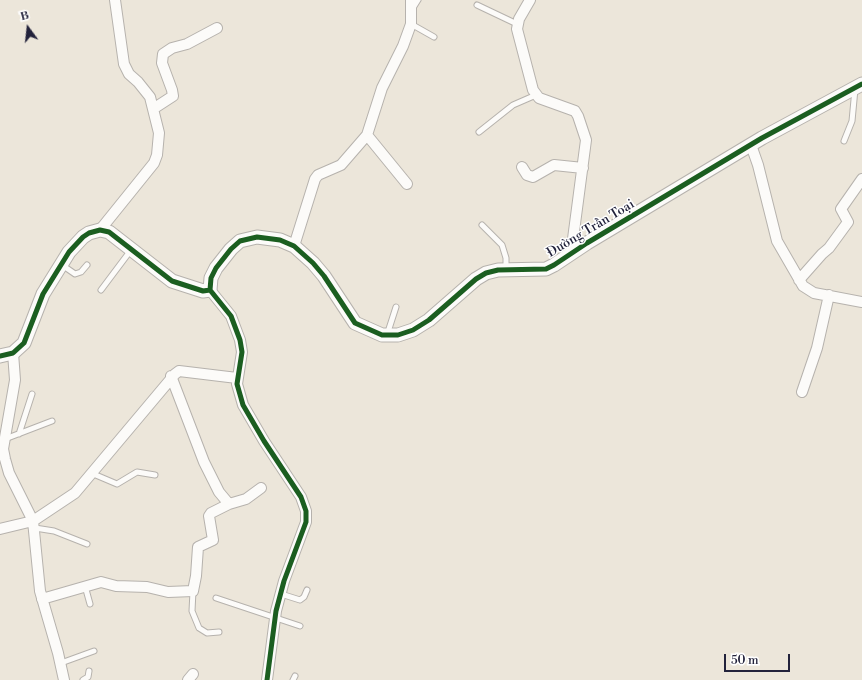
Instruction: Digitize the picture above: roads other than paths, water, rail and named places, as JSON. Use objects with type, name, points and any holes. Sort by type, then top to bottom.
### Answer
[{"type":"street","points":[[100,230],[154,163],[157,155],[159,133],[150,97],[138,82],[129,74],[124,64],[115,0]]},
{"type":"street","points":[[530,0],[517,24],[536,95],[539,98],[567,107],[574,111],[578,116],[586,140],[571,254]]},
{"type":"street","points":[[294,246],[315,179],[318,175],[341,165],[367,135],[382,88],[403,46],[411,24],[412,4]]},
{"type":"street","points":[[153,109],[173,96],[162,63],[163,54],[172,48],[187,44],[217,28]]},
{"type":"street","name":"Đường Trần Toại","points":[[386,336],[398,335],[413,330],[429,320],[476,279],[486,273],[506,270],[546,268],[751,145],[859,86]]},
{"type":"street","points":[[367,135],[407,184]]},
{"type":"street","points":[[751,145],[758,165],[777,242],[799,280],[808,291],[862,302]]},
{"type":"street","points":[[522,167],[527,175],[533,177],[554,165],[583,168]]},
{"type":"street","points":[[799,280],[829,248],[848,222],[841,209],[862,179]]},
{"type":"street","points":[[0,356],[13,353],[24,342],[44,294],[69,252],[83,237],[89,233],[100,230],[109,232],[172,281],[197,289],[210,290],[224,305],[237,327],[242,352],[237,378],[237,389],[243,405],[264,441],[301,497],[306,511],[306,522],[293,553],[281,594],[276,616],[267,680]]},
{"type":"street","points":[[210,290],[212,278],[216,268],[231,249],[240,241],[257,237],[268,237],[294,246],[313,263],[324,276],[355,323],[386,336]]},
{"type":"street","points":[[802,392],[817,348],[829,295]]},
{"type":"street","points":[[13,353],[15,380],[4,449],[9,473],[34,524],[38,574],[42,599],[61,663],[64,680]]},
{"type":"street","points":[[0,529],[34,524],[75,493],[171,376],[179,371],[237,378]]},
{"type":"street","points":[[171,376],[204,462],[219,492],[229,504]]},
{"type":"street","points":[[42,599],[85,586],[105,582],[116,586],[147,587],[168,592],[193,591],[196,576],[198,547],[213,540],[209,516],[229,504],[246,499],[261,488]]},
{"type":"lane","points":[[412,4],[418,0]]},
{"type":"lane","points":[[477,5],[517,24]]},
{"type":"lane","points":[[411,24],[434,37]]},
{"type":"lane","points":[[844,141],[852,121],[859,86]]},
{"type":"lane","points":[[479,132],[513,104],[536,95]]},
{"type":"lane","points":[[482,225],[502,245],[506,258],[506,270]]},
{"type":"lane","points":[[101,290],[131,250]]},
{"type":"lane","points":[[61,264],[75,274],[81,272],[87,266]]},
{"type":"lane","points":[[386,336],[396,307]]},
{"type":"lane","points":[[19,434],[32,394]]},
{"type":"lane","points":[[5,439],[52,421]]},
{"type":"lane","points":[[91,473],[117,484],[137,472],[155,475]]},
{"type":"lane","points":[[34,524],[88,544]]},
{"type":"lane","points":[[85,586],[90,604]]},
{"type":"lane","points":[[281,594],[300,600],[304,597],[307,590]]},
{"type":"lane","points":[[193,591],[192,611],[199,628],[207,633],[219,632]]},
{"type":"lane","points":[[216,598],[276,616],[300,626]]},
{"type":"lane","points":[[61,663],[94,651]]},
{"type":"lane","points":[[83,680],[88,677],[89,671]]}]
